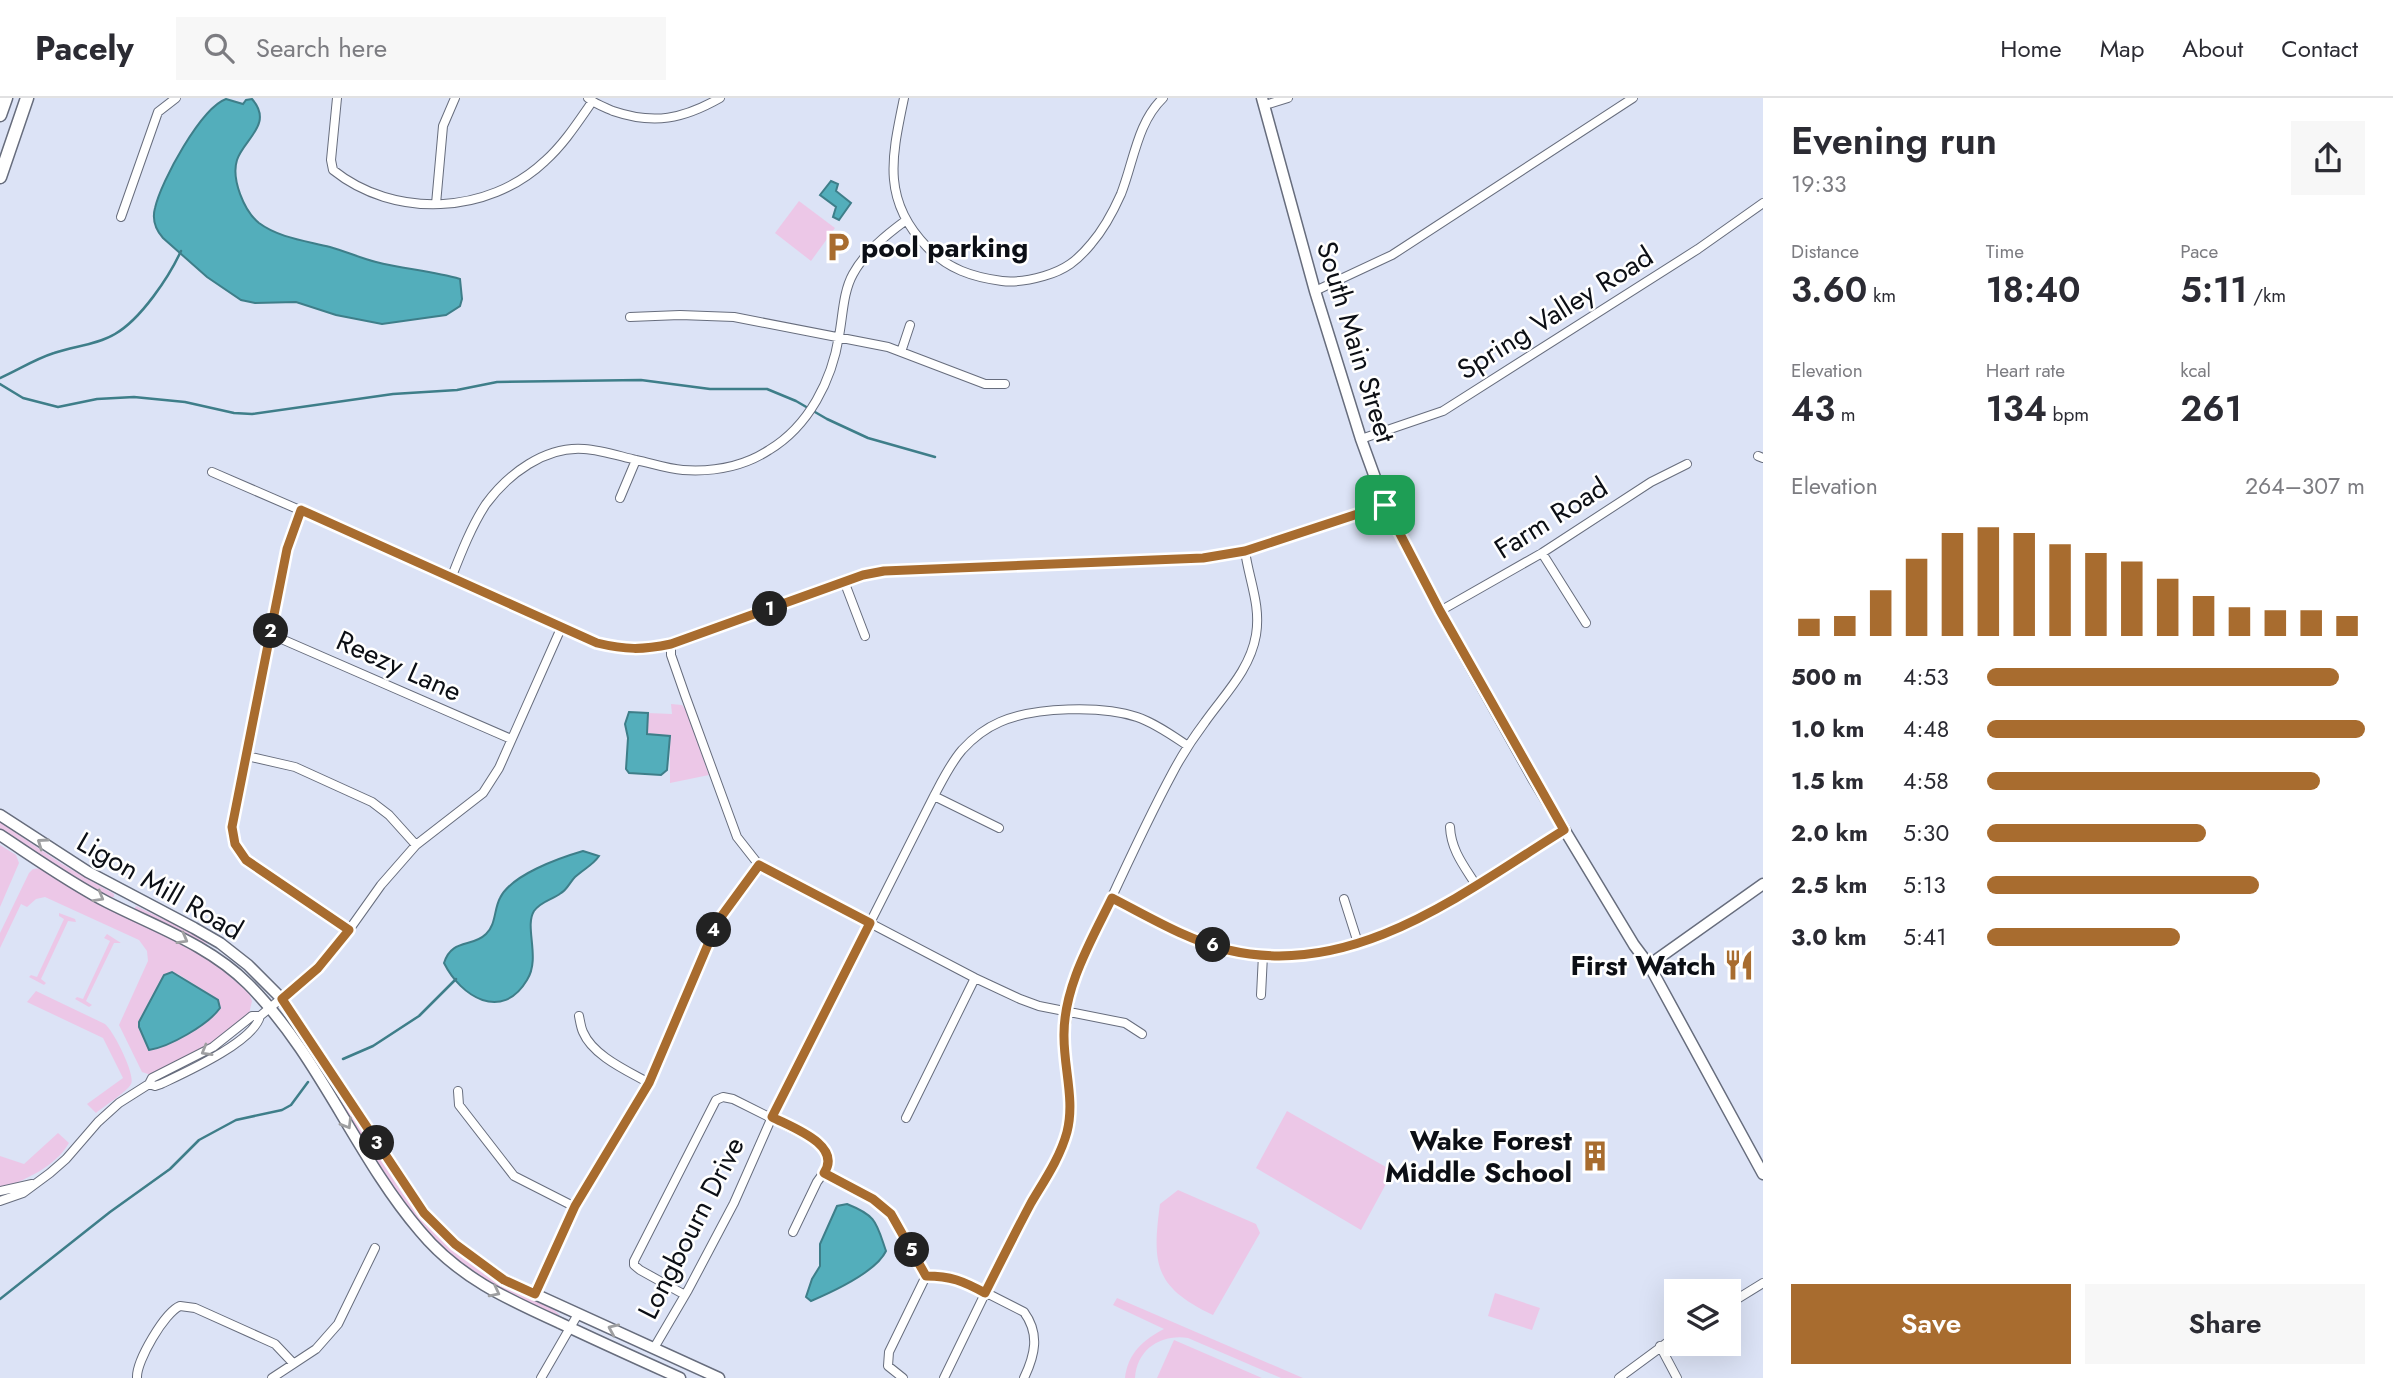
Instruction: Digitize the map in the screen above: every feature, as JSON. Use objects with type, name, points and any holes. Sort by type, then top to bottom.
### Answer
[{"type":"highway","points":[[0,115],[6,98]]},
{"type":"highway","points":[[0,177],[27,98]]},
{"type":"main road","name":"South Main Street","points":[[1264,102],[1315,291],[1361,439],[1385,505],[1440,611],[1564,830],[1649,965],[1763,1174]]},
{"type":"main road","name":"Ligon Mill Road","points":[[0,814],[113,887],[220,943],[248,964],[424,1213],[455,1244],[504,1280],[719,1378]]},
{"type":"main road","name":"Ligon Mill Road","points":[[0,835],[105,901],[214,956],[277,1004],[291,1033],[390,1192],[421,1233],[449,1261],[476,1282],[680,1378]]},
{"type":"main road","points":[[1649,965],[1763,884]]},
{"type":"street","points":[[121,216],[158,112],[176,98]]},
{"type":"street","points":[[337,98],[332,170],[354,184],[393,201],[422,205],[477,199],[503,189],[527,175],[546,161],[563,142],[590,100],[618,113],[653,120],[673,118],[695,111],[715,99]]},
{"type":"street","points":[[436,204],[443,126],[456,98]]},
{"type":"street","points":[[904,98],[893,149],[892,175],[905,221],[939,259],[961,272],[1013,282],[1067,268],[1083,254],[1109,220],[1146,119],[1163,98]]},
{"type":"street","points":[[1264,102],[1288,98]]},
{"type":"street","points":[[1315,291],[1392,255],[1633,98]]},
{"type":"street","name":"Spring Valley Road","points":[[1361,439],[1444,411],[1698,249],[1763,203]]},
{"type":"street","points":[[452,576],[485,507],[502,484],[530,462],[558,451],[582,449],[680,470],[710,470],[740,465],[770,450],[791,432],[813,406],[830,375],[846,290],[852,275],[863,259],[905,221]]},
{"type":"street","points":[[630,317],[734,317],[888,347],[985,384],[1005,384]]},
{"type":"street","points":[[901,352],[910,325]]},
{"type":"street","points":[[620,498],[636,460]]},
{"type":"street","name":"Farm Road","points":[[1440,611],[1542,553],[1651,482],[1686,464]]},
{"type":"street","points":[[212,472],[452,576],[597,643],[621,649],[642,650],[671,644],[844,581],[884,571],[1164,561],[1245,551],[1385,505]]},
{"type":"street","points":[[301,510],[287,549],[232,827],[235,844],[246,860],[349,930]]},
{"type":"street","points":[[944,1378],[1014,1234],[1060,1151],[1067,1132],[1070,1110],[1063,1037],[1072,986],[1082,961],[1173,772],[1188,746],[1241,674],[1250,656],[1256,636],[1257,617],[1255,591],[1245,551]]},
{"type":"street","points":[[1542,553],[1586,623]]},
{"type":"street","points":[[844,581],[864,636]]},
{"type":"street","points":[[0,1201],[23,1193],[66,1159],[98,1122],[119,1103],[149,1084],[161,1084],[206,1062],[242,1038],[258,1024],[260,1016],[318,968],[381,885],[416,845],[483,793],[499,768],[562,626]]},
{"type":"street","name":"Reezy Lane","points":[[270,634],[511,739]]},
{"type":"street","points":[[671,644],[671,654],[685,695],[737,837],[759,865],[975,978],[1030,1003],[1066,1013],[1125,1023],[1142,1034]]},
{"type":"street","name":"Longbourn Drive","points":[[654,1348],[734,1203],[772,1117],[950,765],[962,750],[983,731],[1020,715],[1097,709],[1140,718],[1188,746]]},
{"type":"street","points":[[247,757],[295,767],[373,802],[389,815],[416,845]]},
{"type":"street","points":[[934,796],[999,828]]},
{"type":"street","points":[[1450,827],[1451,841],[1456,853],[1476,885]]},
{"type":"street","points":[[1112,898],[1204,942],[1229,950],[1263,955],[1332,950],[1408,926],[1564,830]]},
{"type":"street","points":[[535,1294],[575,1206],[649,1083],[718,921],[759,865]]},
{"type":"street","points":[[1344,899],[1358,943]]},
{"type":"street","points":[[1261,995],[1263,955]]},
{"type":"street","points":[[906,1118],[975,978]]},
{"type":"street","points":[[579,1016],[583,1033],[591,1044],[609,1059],[649,1083]]},
{"type":"street","points":[[458,1091],[459,1105],[514,1176],[575,1206]]},
{"type":"street","points":[[685,1295],[640,1270],[634,1265],[634,1261],[716,1100],[723,1097],[733,1099],[772,1117],[817,1141],[826,1151],[827,1168],[793,1232]]},
{"type":"street","points":[[824,1173],[873,1199],[891,1214],[926,1276]]},
{"type":"street","points":[[0,1191],[32,1184]]},
{"type":"street","points":[[272,1378],[316,1349],[338,1324],[375,1248]]},
{"type":"street","points":[[926,1276],[948,1276],[963,1281],[1024,1312],[1035,1341],[1032,1360],[1024,1378]]},
{"type":"street","points":[[903,1378],[888,1366],[889,1352],[926,1276]]},
{"type":"street","points":[[1741,1297],[1763,1283]]},
{"type":"street","points":[[137,1378],[138,1365],[168,1314],[180,1306],[195,1308],[275,1344],[293,1363]]},
{"type":"street","points":[[541,1378],[578,1314]]},
{"type":"street","points":[[1619,1378],[1664,1344]]},
{"type":"street","points":[[1660,1346],[1677,1378]]},
{"type":"shaded area","points":[[799,201],[835,228],[811,261],[775,233]]},
{"type":"shaded area","points":[[671,704],[682,705],[686,710],[709,775],[670,783],[670,737],[647,734],[648,713],[672,714]]},
{"type":"shaded area","points":[[0,822],[62,864],[114,894],[114,897],[107,897],[59,869],[0,829]]},
{"type":"shaded area","points":[[0,845],[16,855],[19,863],[0,907]]},
{"type":"shaded area","points":[[41,868],[212,961],[249,993],[252,1001],[249,1014],[205,1049],[151,1075],[142,1072],[119,1025],[148,961],[147,951],[139,940],[45,897],[36,899],[27,907],[21,904],[0,948],[0,933],[33,869]],"holes":[[[168,973],[178,974],[218,1000],[218,1012],[186,1035],[167,1045],[149,1050],[143,1013]]]},
{"type":"shaded area","points":[[136,906],[209,941],[207,944],[134,910]]},
{"type":"shaded area","points":[[59,913],[75,919],[76,922],[68,921],[41,979],[46,983],[44,985],[29,977],[37,977],[64,919]]},
{"type":"shaded area","points":[[107,934],[121,943],[114,943],[86,1001],[92,1005],[89,1007],[75,999],[83,999],[110,941],[104,938]]},
{"type":"shaded area","points":[[36,991],[105,1024],[123,1053],[132,1079],[131,1084],[96,1113],[87,1104],[123,1078],[103,1038],[27,1002]]},
{"type":"shaded area","points":[[337,1096],[355,1118],[402,1193],[426,1222],[476,1267],[560,1315],[545,1311],[498,1288],[476,1275],[445,1250],[393,1188],[335,1097]]},
{"type":"shaded area","points":[[1287,1111],[1393,1171],[1361,1230],[1256,1168]]},
{"type":"shaded area","points":[[58,1133],[69,1143],[56,1159],[29,1177],[0,1189],[0,1156],[24,1164]]},
{"type":"shaded area","points":[[1178,1190],[1256,1224],[1260,1233],[1213,1315],[1179,1294],[1161,1272],[1157,1243],[1160,1204]]},
{"type":"shaded area","points":[[1495,1293],[1540,1308],[1532,1330],[1488,1316]]},
{"type":"shaded area","points":[[1117,1298],[1303,1378],[1281,1378],[1188,1338],[1178,1337],[1160,1341],[1152,1346],[1140,1359],[1135,1378],[1125,1378],[1133,1354],[1149,1338],[1164,1329],[1113,1305]]},
{"type":"shaded area","points":[[1174,1340],[1262,1378],[1157,1378]]},
{"type":"water","points":[[226,99],[243,104],[252,99],[258,108],[259,124],[237,160],[236,176],[248,211],[259,223],[284,236],[370,260],[460,279],[460,306],[446,315],[382,324],[336,315],[296,302],[255,303],[241,300],[207,277],[163,238],[155,224],[154,212],[165,181],[183,147],[205,116]]},
{"type":"water","points":[[831,181],[838,184],[836,191],[851,203],[839,220],[833,217],[836,207],[820,195]]},
{"type":"water","points":[[629,712],[648,713],[647,734],[670,736],[667,770],[661,775],[629,773],[626,769],[628,738],[625,724]]},
{"type":"water","points":[[583,851],[599,856],[575,877],[563,892],[534,911],[531,918],[533,962],[527,980],[517,993],[506,1000],[494,1002],[482,1000],[461,986],[444,963],[452,950],[486,934],[492,926],[498,902],[506,890],[537,868]]},
{"type":"water","points":[[172,972],[218,1000],[220,1008],[188,1034],[167,1045],[149,1050],[139,1022],[164,975]]},
{"type":"water","points":[[847,1204],[870,1216],[886,1251],[881,1259],[863,1274],[811,1301],[806,1297],[820,1266],[820,1244],[837,1206]]},
{"type":"waterway","points":[[0,378],[47,355],[108,338],[125,327],[153,297],[181,251]]},
{"type":"waterway","points":[[0,384],[23,398],[58,407],[97,399],[134,397],[185,402],[234,413],[252,414],[393,394],[457,390],[497,382],[641,380],[710,389],[767,389],[868,438],[935,457]]},
{"type":"waterway","points":[[343,1059],[373,1046],[419,1016],[456,979]]},
{"type":"waterway","points":[[0,1299],[110,1212],[170,1169],[199,1140],[236,1120],[282,1110],[291,1105],[308,1082]]},
{"type":"place","name":"pool parking","points":[[838,247]]},
{"type":"place","name":"First Watch","points":[[1739,965]]},
{"type":"place","name":"Wake Forest Middle School","points":[[1595,1156]]},
{"type":"route","points":[[1385,505],[1440,611],[1564,830],[1408,926],[1332,950],[1263,955],[1229,950],[1181,933],[1112,898],[1072,986],[1066,1013],[1063,1037],[1070,1110],[1067,1132],[1060,1151],[985,1293],[948,1276],[926,1276],[891,1214],[873,1199],[824,1173],[827,1168],[826,1151],[817,1141],[772,1117],[870,923],[759,865],[718,921],[649,1083],[575,1206],[535,1294],[504,1280],[455,1244],[424,1213],[282,999],[318,968],[349,930],[246,860],[235,844],[232,827],[287,549],[301,510],[597,643],[621,649],[642,650],[671,644],[863,575],[884,571],[1203,558],[1245,551],[1385,505]]}]
